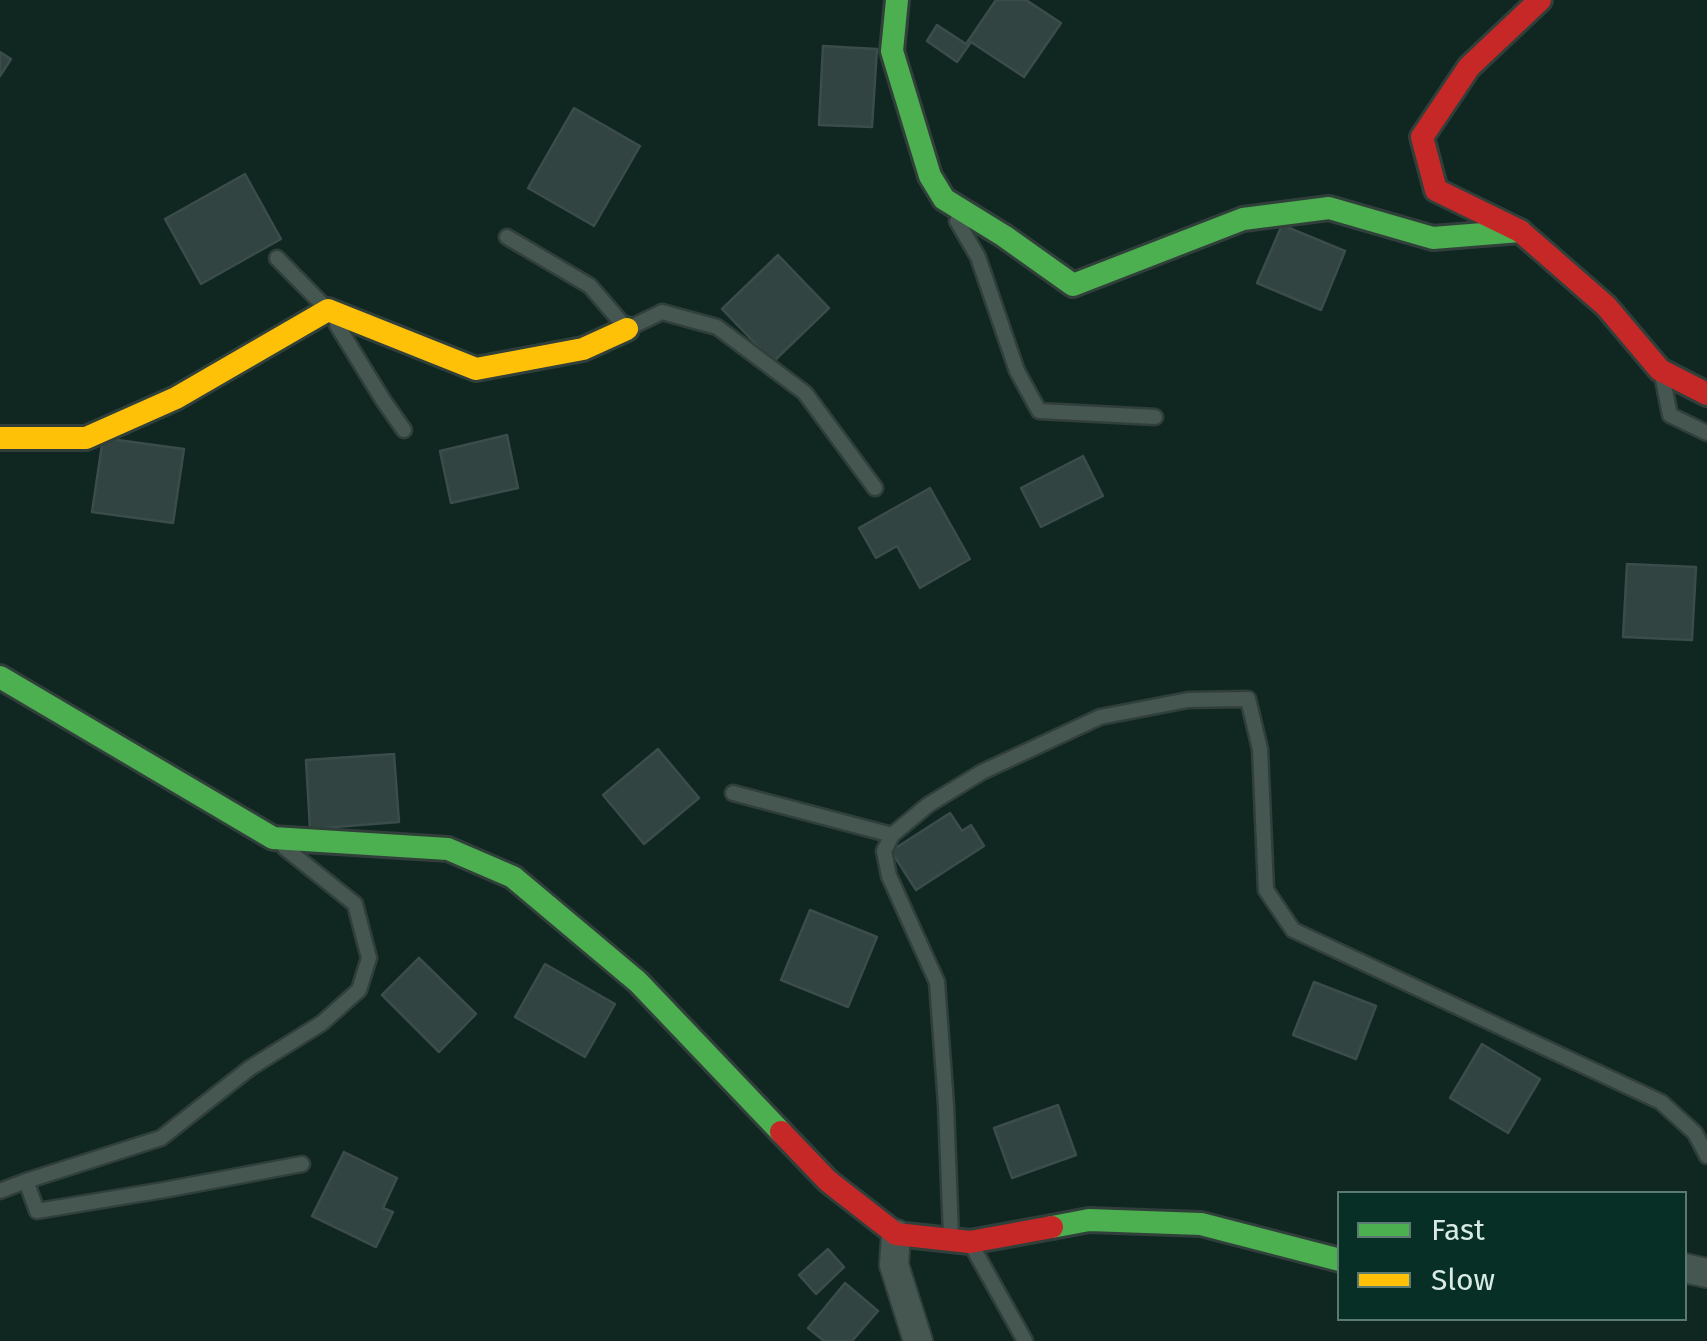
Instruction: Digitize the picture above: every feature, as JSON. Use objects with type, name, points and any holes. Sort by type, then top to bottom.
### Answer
[{"type":"street","points":[[897,0],[892,51],[930,176],[944,199],[1072,284],[1243,219],[1328,208],[1433,238],[1520,232]]},
{"type":"street","points":[[1540,0],[1469,67],[1422,137],[1436,190],[1520,232],[1606,306],[1660,370],[1707,394]]},
{"type":"street","points":[[0,438],[86,438],[176,398],[328,310],[476,369],[583,349],[626,329]]},
{"type":"street","points":[[0,677],[273,838],[448,849],[513,877],[638,982],[828,1181],[896,1234],[960,1241],[1089,1220],[1201,1224],[1337,1259]]},
{"type":"street","points":[[896,1234],[894,1265],[918,1341]]},
{"type":"lane","points":[[944,199],[978,257],[1018,371],[1039,411],[1156,418]]},
{"type":"lane","points":[[508,237],[590,286],[626,329],[662,312],[717,327],[805,393],[875,488]]},
{"type":"lane","points":[[277,258],[328,310],[404,430]]},
{"type":"lane","points":[[1660,370],[1670,415],[1707,433]]},
{"type":"lane","points":[[1025,1341],[960,1241],[937,982],[889,876],[884,850],[892,835],[928,805],[982,772],[1100,717],[1188,700],[1248,698],[1260,749],[1266,890],[1293,930],[1661,1102],[1695,1133],[1707,1156]]},
{"type":"lane","points":[[733,793],[892,835]]},
{"type":"lane","points":[[0,1191],[161,1138],[250,1068],[322,1023],[359,990],[369,958],[355,904],[273,838]]},
{"type":"lane","points":[[26,1182],[37,1211],[302,1164]]},
{"type":"building","points":[[996,0],[1026,0],[1061,23],[1024,77],[971,42],[957,62],[927,41],[937,25],[966,44]]},
{"type":"building","points":[[823,46],[877,49],[872,127],[819,125]]},
{"type":"building","points":[[0,52],[11,59],[0,76]]},
{"type":"building","points":[[574,108],[640,146],[594,226],[528,188]]},
{"type":"building","points":[[245,174],[281,239],[201,284],[165,219]]},
{"type":"building","points":[[1282,225],[1345,251],[1321,310],[1257,283]]},
{"type":"building","points":[[778,255],[829,308],[773,362],[722,309]]},
{"type":"building","points":[[507,435],[518,488],[451,503],[440,451]]},
{"type":"building","points":[[103,438],[184,449],[173,523],[92,512]]},
{"type":"building","points":[[1083,456],[1103,496],[1041,527],[1021,488]]},
{"type":"building","points":[[930,488],[970,559],[920,588],[897,546],[876,558],[859,528]]},
{"type":"building","points":[[1627,564],[1696,567],[1692,640],[1623,637]]},
{"type":"building","points":[[658,749],[699,798],[644,844],[603,795]]},
{"type":"building","points":[[394,754],[399,822],[310,829],[306,760]]},
{"type":"building","points":[[950,813],[962,831],[971,825],[984,846],[916,890],[891,851]]},
{"type":"building","points":[[810,910],[877,937],[848,1007],[781,980]]},
{"type":"building","points":[[419,958],[476,1014],[439,1052],[382,995]]},
{"type":"building","points":[[545,964],[615,1004],[585,1057],[515,1017]]},
{"type":"building","points":[[1314,982],[1376,1006],[1356,1059],[1293,1035]]},
{"type":"building","points":[[1482,1044],[1540,1079],[1508,1133],[1450,1098]]},
{"type":"building","points":[[1058,1105],[1076,1155],[1012,1178],[994,1128]]},
{"type":"building","points":[[344,1152],[397,1178],[383,1208],[393,1212],[376,1247],[312,1216]]},
{"type":"building","points":[[828,1249],[844,1267],[816,1294],[799,1275]]},
{"type":"building","points":[[845,1283],[878,1311],[852,1341],[824,1341],[808,1328]]},
{"type":"traffic: fast","points":[[897,0],[892,51],[930,176],[944,199],[1073,285],[1243,219],[1329,208],[1433,238],[1520,231]]},
{"type":"traffic: fast","points":[[0,677],[273,838],[448,849],[513,877],[638,982],[781,1132]]},
{"type":"traffic: fast","points":[[1052,1227],[1089,1220],[1201,1224],[1337,1259]]},
{"type":"traffic: slow","points":[[0,438],[86,438],[176,398],[328,310],[476,369],[583,349],[627,329]]},
{"type":"traffic: jam","points":[[1540,0],[1469,67],[1422,137],[1436,190],[1520,231],[1606,306],[1660,370],[1707,394]]},
{"type":"traffic: jam","points":[[781,1132],[828,1181],[896,1234],[970,1242],[1052,1227]]}]
